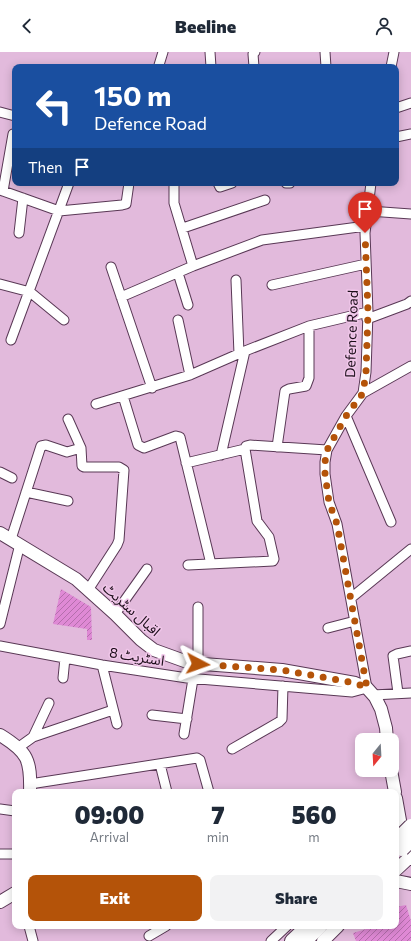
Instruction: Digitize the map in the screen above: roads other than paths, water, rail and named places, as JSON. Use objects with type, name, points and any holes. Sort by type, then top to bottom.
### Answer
[{"type":"main road","points":[[399,851],[411,840]]},
{"type":"main road","points":[[292,941],[305,929]]},
{"type":"main road","points":[[305,941],[317,929]]},
{"type":"street","points":[[159,64],[163,52]]},
{"type":"street","points":[[210,52],[211,64]]},
{"type":"street","points":[[325,52],[326,64]]},
{"type":"street","points":[[392,64],[394,52]]},
{"type":"street","points":[[252,53],[254,64]]},
{"type":"street","points":[[399,107],[411,103]]},
{"type":"street","points":[[0,112],[12,115]]},
{"type":"street","points":[[399,136],[411,134]]},
{"type":"street","points":[[12,139],[2,191],[58,211],[122,206],[126,204],[129,186]]},
{"type":"street","points":[[11,340],[30,292],[68,186]]},
{"type":"street","points":[[174,186],[174,203],[183,228],[193,266]]},
{"type":"street","name":"Defence Road","points":[[370,691],[337,524],[329,502],[325,474],[327,450],[346,416],[363,393],[366,372],[367,316],[365,233],[371,186]]},
{"type":"street","points":[[19,234],[23,198]]},
{"type":"street","points":[[183,228],[265,200]]},
{"type":"street","points":[[368,211],[411,214]]},
{"type":"street","points":[[121,298],[178,272],[262,240],[366,226]]},
{"type":"street","points":[[272,285],[366,264]]},
{"type":"street","points":[[111,267],[152,388]]},
{"type":"street","points":[[178,272],[188,305]]},
{"type":"street","points":[[221,455],[242,353],[236,280]]},
{"type":"street","points":[[0,284],[30,292],[64,320]]},
{"type":"street","points":[[96,404],[152,388],[190,375],[309,326],[367,316],[407,304],[411,301]]},
{"type":"street","points":[[178,320],[190,375]]},
{"type":"street","points":[[277,447],[285,391],[306,386],[308,382],[309,326]]},
{"type":"street","points":[[363,393],[411,366]]},
{"type":"street","points":[[123,396],[138,445],[144,448],[178,436],[211,564]]},
{"type":"street","points":[[346,416],[391,522]]},
{"type":"street","points":[[68,419],[81,448],[82,466],[120,467],[124,470],[119,540],[88,590]]},
{"type":"street","points":[[0,624],[26,492],[41,446],[46,444],[67,452],[81,448]]},
{"type":"street","points":[[186,463],[245,449],[246,446],[250,445],[327,450]]},
{"type":"street","points":[[188,565],[273,561],[274,559],[269,537],[257,521],[245,449]]},
{"type":"street","points":[[0,472],[12,478]]},
{"type":"street","points":[[26,492],[68,501]]},
{"type":"street","name":"اقبال سٹریٹ","points":[[0,533],[76,578],[141,640],[154,650],[190,663],[282,670],[355,683],[370,691]]},
{"type":"street","points":[[351,598],[411,549]]},
{"type":"street","points":[[115,614],[147,569]]},
{"type":"street","points":[[198,607],[198,664]]},
{"type":"street","points":[[328,628],[355,621]]},
{"type":"street","name":"اسٹریٹ 8","points":[[0,646],[102,665],[193,679],[352,692],[370,691],[411,693]]},
{"type":"street","points":[[398,693],[393,656],[411,651]]},
{"type":"street","points":[[64,678],[65,658]]},
{"type":"street","points":[[102,665],[117,724]]},
{"type":"street","points":[[184,734],[193,679]]},
{"type":"street","points":[[232,749],[282,719],[283,686]]},
{"type":"street","points":[[370,691],[381,709],[386,733]]},
{"type":"street","points":[[33,737],[49,703]]},
{"type":"street","points":[[19,747],[33,737],[113,710]]},
{"type":"street","points":[[152,715],[187,719]]},
{"type":"street","points":[[0,735],[19,747],[29,762],[30,788],[199,758],[208,789]]},
{"type":"street","points":[[160,764],[166,789]]},
{"type":"street","points":[[392,777],[394,789]]},
{"type":"street","points":[[0,809],[12,811]]},
{"type":"street","points":[[399,811],[411,857],[399,867]]},
{"type":"street","points":[[403,828],[411,816]]},
{"type":"street","points":[[0,854],[12,854]]},
{"type":"street","points":[[399,882],[411,884]]},
{"type":"street","points":[[0,902],[12,895]]},
{"type":"street","points":[[30,929],[33,941]]},
{"type":"street","points":[[149,936],[161,929]]},
{"type":"street","points":[[271,941],[284,929]]},
{"type":"street","points":[[286,941],[298,929]]},
{"type":"street","points":[[323,941],[335,929]]}]
